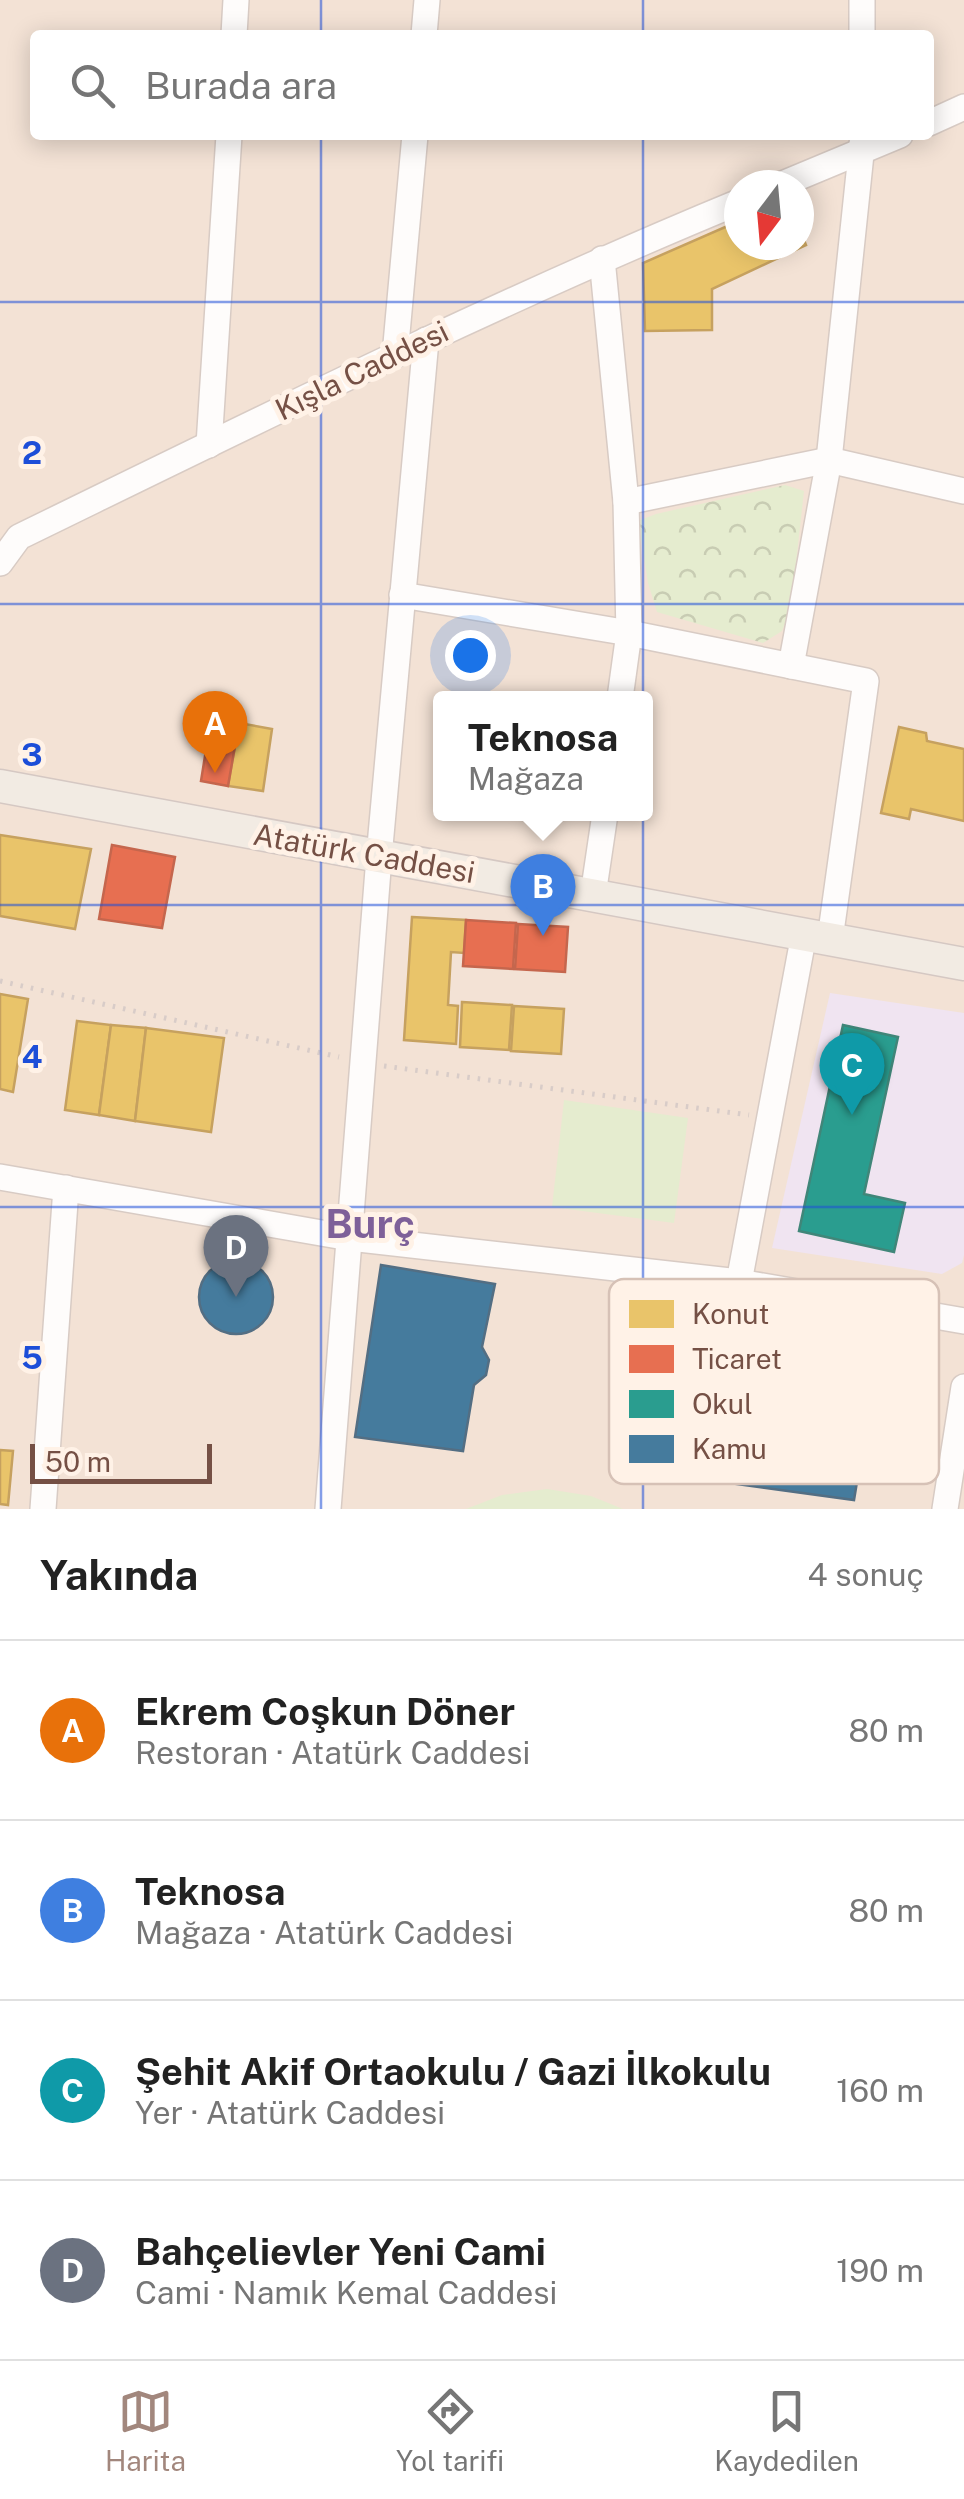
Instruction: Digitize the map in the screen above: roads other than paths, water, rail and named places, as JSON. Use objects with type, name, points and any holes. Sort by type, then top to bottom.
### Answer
[{"type":"main road","name":"Atatürk Caddesi","points":[[0,786],[964,964]]},
{"type":"street","points":[[234,30],[236,0]]},
{"type":"street","points":[[424,30],[427,0]]},
{"type":"street","points":[[862,0],[862,30]]},
{"type":"street","points":[[934,121],[964,107]]},
{"type":"street","points":[[209,445],[229,140]]},
{"type":"street","points":[[395,355],[415,140]]},
{"type":"street","points":[[810,170],[864,143]]},
{"type":"street","points":[[790,666],[829,460],[864,143]]},
{"type":"street","name":"Kışla Caddesi","points":[[0,563],[19,537],[426,340],[602,258],[724,208]]},
{"type":"street","points":[[602,258],[626,502],[630,632],[621,691]]},
{"type":"street","points":[[328,1509],[426,340]]},
{"type":"street","points":[[626,502],[829,460],[964,491]]},
{"type":"street","points":[[402,595],[630,632],[866,681],[817,936],[740,1279]]},
{"type":"street","points":[[594,895],[604,821]]},
{"type":"street","points":[[0,1176],[350,1238],[712,1279]]},
{"type":"street","points":[[44,1509],[66,1188]]},
{"type":"street","points":[[939,1316],[964,1320]]},
{"type":"street","points":[[945,1509],[964,1386]]},
{"type":"place","name":"Ekrem Coşkun Döner","points":[[215,773]]},
{"type":"place","name":"Teknosa","points":[[543,936]]},
{"type":"place","name":"Şehit Akif Ortaokulu / Gazi İlkokulu","points":[[852,1115]]},
{"type":"place","name":"Bahçelievler Yeni Cami","points":[[236,1297]]},
{"type":"district","name":"Burç","points":[[370,1224]]}]
